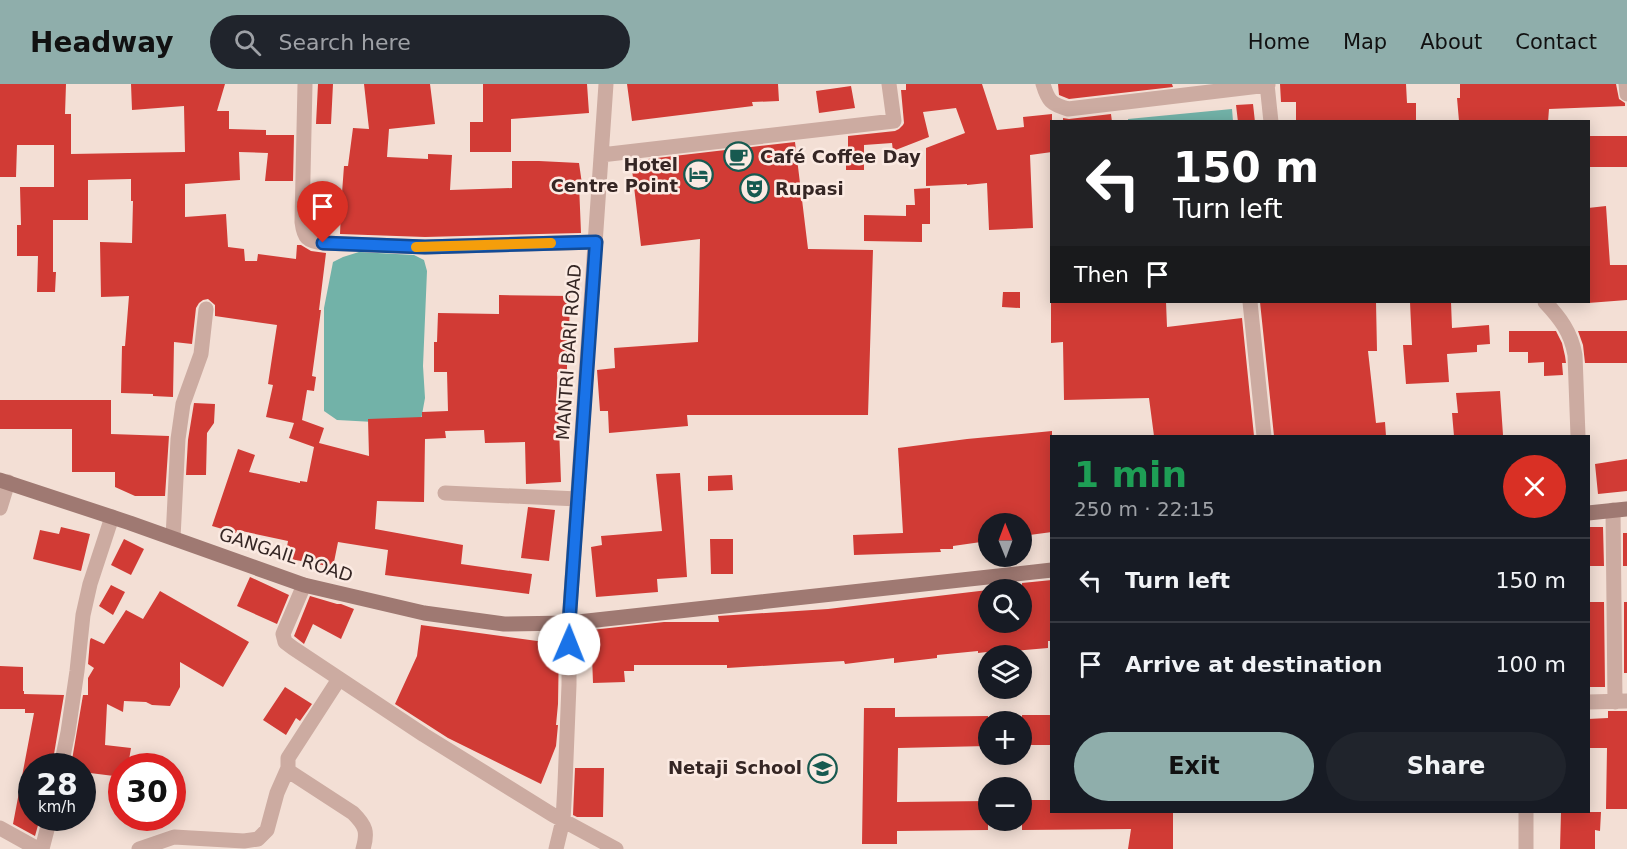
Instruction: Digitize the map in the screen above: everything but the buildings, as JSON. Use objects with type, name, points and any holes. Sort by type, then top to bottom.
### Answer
[{"type":"street","points":[[305,84],[302,222],[303,232],[307,238],[323,243],[425,247],[596,242]]},
{"type":"street","name":"MANTRI BARI ROAD","points":[[556,849],[563,820],[569,685],[569,624],[606,84]]},
{"type":"street","points":[[601,155],[894,121],[889,84]]},
{"type":"street","points":[[1043,84],[1047,97],[1055,105],[1068,109],[1268,84],[1271,120]]},
{"type":"street","points":[[1626,84],[1627,94]]},
{"type":"street","points":[[1250,303],[1264,435]]},
{"type":"street","points":[[1546,303],[1560,318],[1573,343],[1578,435]]},
{"type":"street","points":[[173,538],[178,439],[183,404],[201,354],[206,309]]},
{"type":"street","points":[[0,508],[4,481]]},
{"type":"street","name":"GANGAIL ROAD","points":[[4,481],[304,585],[435,615],[504,624],[569,624],[1050,570]]},
{"type":"street","points":[[445,493],[578,499]]},
{"type":"street","points":[[1590,513],[1620,510],[1621,701],[1590,702]]},
{"type":"street","points":[[63,753],[83,615],[90,584],[112,517]]},
{"type":"street","points":[[304,585],[283,634],[283,638],[293,648],[424,735],[553,815],[616,849]]},
{"type":"street","points":[[139,849],[174,837],[244,841],[258,839],[267,830],[277,793],[288,768],[288,758],[339,679]]},
{"type":"street","points":[[288,768],[360,819],[366,831],[363,849]]},
{"type":"street","points":[[1526,813],[1526,849]]},
{"type":"street","points":[[0,828],[40,849],[46,831]]},
{"type":"water","points":[[1232,109],[1233,120],[1128,120]]},
{"type":"water","points":[[359,252],[414,255],[424,260],[427,271],[423,366],[425,398],[421,420],[374,422],[337,420],[324,411],[324,308],[333,262]]},
{"type":"slow traffic","points":[[416,247],[551,243]]},
{"type":"place","name":"Café Coffee Day","points":[[739,157]]},
{"type":"place","name":"Hotel Centre Point","points":[[699,175]]},
{"type":"place","name":"Rupasi","points":[[754,189]]},
{"type":"place","name":"Netaji School","points":[[823,768]]},
{"type":"route","points":[[323,243],[425,247],[596,242],[569,644]]}]
